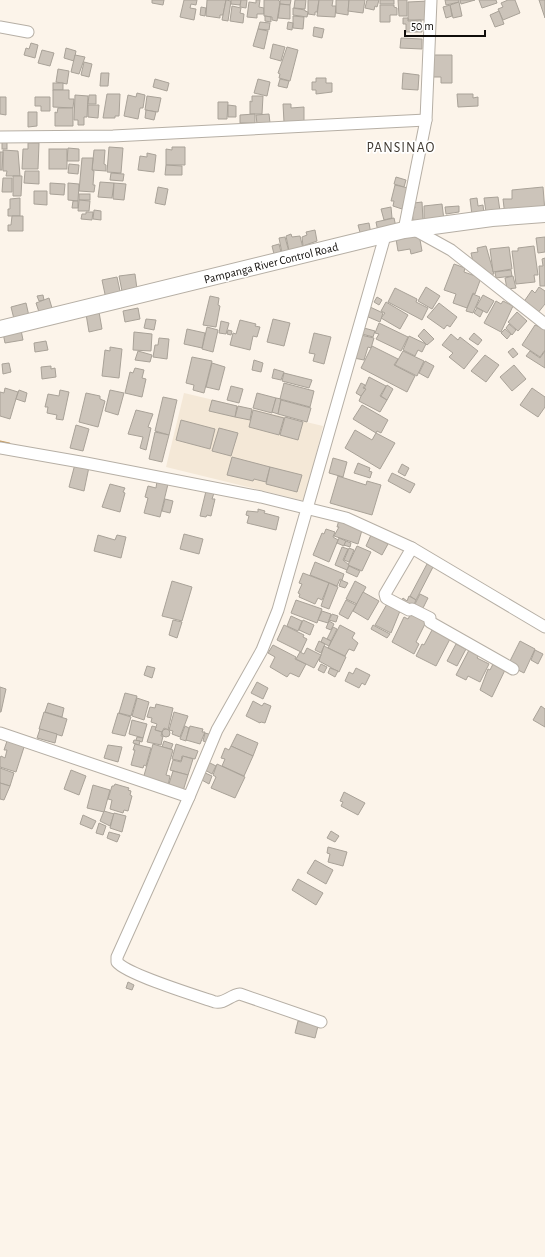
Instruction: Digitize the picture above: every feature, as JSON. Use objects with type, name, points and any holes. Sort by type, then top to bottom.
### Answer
[{"type":"main road","name":"Pampanga River Control Road","points":[[0,329],[408,230],[492,218],[545,214]]},
{"type":"street","points":[[431,0],[426,120],[408,230],[451,250],[545,324]]},
{"type":"street","points":[[0,27],[28,32]]},
{"type":"street","points":[[0,137],[113,136],[426,120]]},
{"type":"street","points":[[321,1022],[240,994],[231,996],[224,1002],[215,1002],[134,973],[120,966],[117,962],[117,956],[189,797],[217,730],[268,638],[278,610],[384,236]]},
{"type":"street","points":[[0,448],[261,497],[346,518],[412,548],[545,627]]},
{"type":"street","points":[[412,548],[385,594],[386,598],[409,610],[412,609],[430,618],[430,622],[513,669]]},
{"type":"street","points":[[0,733],[189,797]]},
{"type":"shaded area","points":[[184,393],[323,426],[305,501],[166,467]]},
{"type":"building","points":[[152,0],[164,0],[163,5],[152,3]]},
{"type":"building","points":[[184,0],[197,0],[196,5],[191,4],[190,8],[196,9],[194,20],[180,17]]},
{"type":"building","points":[[207,0],[226,0],[223,15],[220,15],[220,18],[206,16]]},
{"type":"building","points":[[226,0],[231,1],[228,21],[222,20]]},
{"type":"building","points":[[231,0],[241,0],[240,5],[231,4]]},
{"type":"building","points":[[241,0],[247,0],[246,8],[240,7]]},
{"type":"building","points":[[256,0],[260,0],[259,7],[264,8],[264,14],[257,14],[257,18],[247,17],[249,2],[256,3]]},
{"type":"building","points":[[264,0],[278,0],[280,2],[277,21],[272,20],[272,17],[264,16]]},
{"type":"building","points":[[280,0],[291,0],[290,5],[280,4]]},
{"type":"building","points":[[295,0],[306,0],[305,9],[294,8]]},
{"type":"building","points":[[308,0],[319,0],[315,15],[308,14]]},
{"type":"building","points":[[319,0],[333,0],[332,6],[336,6],[335,17],[317,16]]},
{"type":"building","points":[[336,0],[349,0],[348,15],[336,13]]},
{"type":"building","points":[[349,0],[365,0],[363,13],[348,11]]},
{"type":"building","points":[[367,0],[379,0],[377,7],[375,6],[374,10],[365,8]]},
{"type":"building","points":[[380,0],[394,0],[394,4],[380,4]]},
{"type":"building","points":[[398,0],[407,0],[407,16],[399,16]]},
{"type":"building","points":[[445,0],[459,0],[459,2],[446,5]]},
{"type":"building","points":[[460,0],[475,0],[461,4]]},
{"type":"building","points":[[479,0],[496,0],[497,3],[482,8]]},
{"type":"building","points":[[508,0],[515,0],[520,13],[503,20],[498,9],[503,7],[501,3]]},
{"type":"building","points":[[539,0],[545,0],[545,18]]},
{"type":"building","points":[[429,1],[429,20],[408,20],[408,2]]},
{"type":"building","points":[[459,2],[462,16],[453,18],[450,5]]},
{"type":"building","points":[[280,4],[290,5],[290,19],[278,18]]},
{"type":"building","points":[[380,5],[394,5],[394,7],[397,8],[397,15],[390,15],[390,22],[380,22]]},
{"type":"building","points":[[450,5],[452,16],[446,18],[443,7]]},
{"type":"building","points":[[232,6],[241,8],[240,13],[244,14],[243,23],[230,21]]},
{"type":"building","points":[[201,7],[206,8],[205,16],[200,15]]},
{"type":"building","points":[[293,8],[305,10],[308,12],[307,17],[293,15]]},
{"type":"building","points":[[499,11],[504,24],[495,27],[490,15]]},
{"type":"building","points":[[265,16],[271,17],[271,22],[265,21]]},
{"type":"building","points":[[293,16],[304,17],[303,29],[293,28]]},
{"type":"building","points":[[403,18],[408,18],[408,21],[421,20],[422,32],[406,32],[406,24],[403,24]]},
{"type":"building","points":[[260,22],[270,23],[269,30],[258,29]]},
{"type":"building","points":[[288,22],[293,23],[292,30],[287,29]]},
{"type":"building","points":[[314,27],[324,29],[322,38],[313,36]]},
{"type":"building","points":[[258,29],[268,31],[264,49],[253,46]]},
{"type":"building","points":[[401,38],[422,39],[422,49],[400,48]]},
{"type":"building","points":[[31,43],[38,45],[35,58],[24,55],[26,48],[29,49]]},
{"type":"building","points":[[273,44],[285,47],[281,61],[270,58]]},
{"type":"building","points":[[287,47],[298,50],[290,81],[279,78],[280,74],[278,73]]},
{"type":"building","points":[[66,48],[76,51],[74,61],[64,58]]},
{"type":"building","points":[[42,50],[54,53],[50,66],[38,63]]},
{"type":"building","points":[[75,55],[85,57],[79,74],[71,72]]},
{"type":"building","points":[[431,55],[452,55],[452,83],[441,83],[441,77],[431,77]]},
{"type":"building","points":[[84,62],[92,64],[89,77],[81,75]]},
{"type":"building","points":[[58,69],[69,71],[67,84],[56,82]]},
{"type":"building","points":[[101,73],[109,73],[108,86],[100,86]]},
{"type":"building","points":[[403,73],[419,75],[418,90],[402,89]]},
{"type":"building","points":[[316,78],[326,78],[326,83],[332,83],[332,92],[316,94],[316,90],[312,90],[312,82],[316,82]]},
{"type":"building","points":[[155,79],[169,83],[167,91],[153,87]]},
{"type":"building","points":[[258,79],[270,82],[267,96],[254,93]]},
{"type":"building","points":[[280,79],[289,81],[287,88],[278,86]]},
{"type":"building","points":[[53,83],[63,83],[63,90],[53,90]]},
{"type":"building","points":[[53,90],[69,90],[69,99],[74,99],[73,108],[53,107]]},
{"type":"building","points":[[137,93],[145,95],[143,108],[140,108],[138,119],[124,116],[128,95],[136,97]]},
{"type":"building","points":[[107,94],[120,94],[119,116],[115,116],[115,118],[103,118]]},
{"type":"building","points":[[457,94],[473,94],[473,98],[478,97],[478,106],[458,107]]},
{"type":"building","points":[[75,95],[88,96],[87,117],[84,117],[84,125],[78,125],[78,120],[74,120]]},
{"type":"building","points":[[89,95],[96,95],[96,104],[88,104]]},
{"type":"building","points":[[147,96],[161,98],[158,112],[145,110]]},
{"type":"building","points":[[252,96],[263,96],[262,114],[250,114],[250,101],[252,102]]},
{"type":"building","points":[[0,97],[6,97],[6,115],[0,114]]},
{"type":"building","points":[[35,97],[50,97],[50,111],[41,111],[41,106],[35,106]]},
{"type":"building","points":[[218,102],[228,102],[227,119],[218,119]]},
{"type":"building","points":[[283,104],[291,104],[291,108],[304,107],[304,121],[284,122]]},
{"type":"building","points":[[88,105],[99,105],[98,118],[88,117]]},
{"type":"building","points":[[228,105],[236,106],[236,117],[228,117]]},
{"type":"building","points":[[58,108],[73,108],[73,126],[55,126],[55,112],[57,113]]},
{"type":"building","points":[[146,110],[156,112],[154,120],[145,118]]},
{"type":"building","points":[[28,112],[37,112],[37,126],[28,127]]},
{"type":"building","points":[[255,114],[255,123],[240,123],[240,115]]},
{"type":"building","points":[[269,114],[270,123],[257,124],[256,115]]},
{"type":"building","points":[[2,138],[7,138],[7,149],[2,149]]},
{"type":"building","points":[[28,143],[39,143],[38,169],[22,169],[23,149],[28,149]]},
{"type":"building","points":[[109,147],[123,148],[121,173],[107,172]]},
{"type":"building","points":[[172,147],[185,147],[185,165],[166,165],[166,149],[172,150]]},
{"type":"building","points":[[68,148],[79,149],[79,161],[67,161]]},
{"type":"building","points":[[49,149],[67,149],[67,169],[49,169]]},
{"type":"building","points":[[3,150],[18,151],[20,176],[6,176],[7,171],[3,171]]},
{"type":"building","points":[[94,150],[105,150],[104,164],[106,165],[106,171],[92,170]]},
{"type":"building","points":[[0,152],[3,152],[2,170],[0,170]]},
{"type":"building","points":[[147,153],[156,155],[154,172],[138,170],[140,156],[147,157]]},
{"type":"building","points":[[82,158],[93,158],[92,170],[94,171],[94,192],[79,191]]},
{"type":"building","points":[[69,164],[79,165],[78,174],[68,173]]},
{"type":"building","points":[[166,165],[182,166],[182,175],[165,175]]},
{"type":"building","points":[[25,171],[39,171],[39,184],[24,183]]},
{"type":"building","points":[[111,173],[124,174],[123,181],[110,180]]},
{"type":"building","points":[[13,176],[22,176],[21,196],[13,196]]},
{"type":"building","points":[[396,177],[406,180],[404,187],[394,184]]},
{"type":"building","points":[[3,178],[12,178],[12,192],[2,192]]},
{"type":"building","points":[[100,182],[114,183],[112,198],[98,197]]},
{"type":"building","points":[[50,183],[65,184],[64,195],[50,194]]},
{"type":"building","points":[[68,183],[79,184],[78,201],[68,200]]},
{"type":"building","points":[[114,183],[126,184],[124,200],[113,199]]},
{"type":"building","points":[[395,185],[408,188],[402,209],[393,206],[394,201],[391,201]]},
{"type":"building","points":[[158,187],[168,189],[165,205],[155,203]]},
{"type":"building","points":[[543,187],[545,212],[505,216],[503,199],[512,199],[512,190]]},
{"type":"building","points":[[34,191],[47,191],[47,205],[34,204]]},
{"type":"building","points":[[79,194],[90,194],[90,200],[79,200]]},
{"type":"building","points":[[498,197],[500,211],[486,212],[484,198]]},
{"type":"building","points":[[20,198],[20,216],[8,216],[10,199]]},
{"type":"building","points":[[477,198],[478,206],[483,205],[484,213],[472,215],[470,199]]},
{"type":"building","points":[[79,200],[90,201],[89,211],[78,211]]},
{"type":"building","points":[[73,201],[78,201],[78,208],[72,208]]},
{"type":"building","points":[[422,202],[423,220],[413,221],[412,209],[415,208],[414,203]]},
{"type":"building","points":[[442,204],[444,220],[424,223],[424,206]]},
{"type":"building","points":[[459,206],[459,212],[446,214],[445,207]]},
{"type":"building","points":[[391,207],[392,218],[384,220],[381,209]]},
{"type":"building","points":[[94,210],[101,211],[101,220],[93,219]]},
{"type":"building","points":[[86,212],[93,212],[92,220],[81,219],[82,214],[86,214]]},
{"type":"building","points":[[12,216],[23,216],[23,231],[8,231],[8,225],[11,225]]},
{"type":"building","points":[[394,218],[396,227],[378,232],[376,222]]},
{"type":"building","points":[[369,223],[371,234],[361,236],[358,225]]},
{"type":"building","points":[[315,230],[317,241],[303,246],[302,237],[307,235],[306,232]]},
{"type":"building","points":[[291,234],[292,237],[300,236],[303,248],[289,251],[286,236]]},
{"type":"building","points":[[419,234],[422,251],[411,254],[410,249],[398,251],[396,239]]},
{"type":"building","points":[[285,237],[289,252],[282,253],[279,238]]},
{"type":"building","points":[[545,237],[545,252],[538,253],[536,238]]},
{"type":"building","points":[[279,244],[281,252],[274,254],[272,246]]},
{"type":"building","points":[[486,246],[494,274],[487,275],[485,269],[478,270],[474,267],[471,253],[478,252],[477,248]]},
{"type":"building","points":[[534,246],[538,275],[534,275],[535,282],[516,284],[512,251],[518,251],[518,248]]},
{"type":"building","points":[[509,247],[512,269],[493,272],[490,249]]},
{"type":"building","points":[[545,258],[545,286],[540,286],[539,266],[543,266],[542,259]]},
{"type":"building","points":[[454,264],[465,268],[464,272],[481,278],[475,294],[473,293],[467,308],[453,303],[456,294],[444,290]]},
{"type":"building","points":[[511,270],[512,276],[496,278],[495,272]]},
{"type":"building","points":[[135,274],[137,289],[122,291],[119,276]]},
{"type":"building","points":[[513,276],[516,288],[507,289],[505,278]]},
{"type":"building","points":[[117,277],[121,296],[106,299],[102,280]]},
{"type":"building","points":[[426,287],[440,296],[432,309],[418,301]]},
{"type":"building","points":[[539,287],[545,291],[545,304],[537,314],[523,303],[532,290],[535,293]]},
{"type":"building","points":[[395,288],[417,299],[416,302],[428,308],[422,320],[388,302]]},
{"type":"building","points":[[473,294],[480,297],[473,313],[466,311]]},
{"type":"building","points":[[43,295],[44,300],[39,301],[37,296]]},
{"type":"building","points":[[483,295],[494,301],[487,313],[476,307]]},
{"type":"building","points":[[210,296],[219,298],[218,305],[220,306],[216,327],[203,325]]},
{"type":"building","points":[[377,297],[382,300],[379,305],[374,302]]},
{"type":"building","points":[[49,298],[52,308],[39,312],[36,303]]},
{"type":"building","points":[[496,301],[501,304],[503,301],[513,306],[501,332],[484,323]]},
{"type":"building","points":[[386,302],[408,315],[400,329],[381,318],[385,313],[381,311]]},
{"type":"building","points":[[26,303],[29,316],[14,319],[11,307]]},
{"type":"building","points":[[439,303],[457,317],[450,327],[447,325],[444,329],[427,317]]},
{"type":"building","points":[[370,307],[383,313],[380,322],[366,316]]},
{"type":"building","points":[[138,308],[140,319],[125,322],[123,311]]},
{"type":"building","points":[[477,308],[483,311],[480,317],[474,313]]},
{"type":"building","points":[[99,312],[102,329],[89,332],[86,314]]},
{"type":"building","points":[[517,312],[527,321],[518,331],[508,322]]},
{"type":"building","points":[[146,319],[156,320],[154,330],[144,328]]},
{"type":"building","points":[[273,319],[290,323],[284,346],[267,342]]},
{"type":"building","points":[[240,320],[256,324],[255,326],[260,327],[257,337],[253,336],[250,350],[230,345],[233,333],[236,334]]},
{"type":"building","points":[[221,321],[229,323],[226,334],[219,333]]},
{"type":"building","points":[[379,323],[408,337],[401,351],[376,339],[379,334],[375,333]]},
{"type":"building","points":[[509,324],[516,330],[512,335],[506,328]]},
{"type":"building","points":[[535,325],[545,329],[545,350],[540,357],[522,345]]},
{"type":"building","points":[[207,327],[218,330],[213,352],[202,349]]},
{"type":"building","points":[[364,328],[375,331],[373,337],[362,334]]},
{"type":"building","points":[[187,329],[205,333],[202,348],[184,344]]},
{"type":"building","points":[[424,329],[434,339],[427,345],[418,336]]},
{"type":"building","points":[[505,329],[511,334],[507,339],[501,333]]},
{"type":"building","points":[[21,330],[23,340],[5,343],[3,333]]},
{"type":"building","points":[[228,330],[232,331],[231,335],[227,334]]},
{"type":"building","points":[[134,332],[152,334],[151,351],[133,350]]},
{"type":"building","points":[[314,333],[331,337],[324,364],[313,361],[315,354],[309,353]]},
{"type":"building","points":[[474,333],[482,340],[478,345],[469,339]]},
{"type":"building","points":[[451,334],[458,340],[460,337],[478,351],[464,369],[449,357],[453,353],[442,345]]},
{"type":"building","points":[[361,335],[374,338],[371,348],[368,347],[364,360],[354,358]]},
{"type":"building","points":[[409,336],[426,344],[422,352],[418,350],[415,356],[403,350]]},
{"type":"building","points":[[159,338],[169,339],[167,359],[153,357],[155,345],[158,345]]},
{"type":"building","points":[[46,341],[48,350],[35,352],[34,343]]},
{"type":"building","points":[[372,346],[398,359],[394,365],[415,376],[407,392],[361,368]]},
{"type":"building","points":[[110,347],[122,349],[119,378],[102,376],[105,350],[110,351]]},
{"type":"building","points":[[513,348],[518,354],[513,358],[508,352]]},
{"type":"building","points":[[138,351],[152,355],[150,362],[135,360]]},
{"type":"building","points":[[403,351],[424,361],[417,376],[395,365]]},
{"type":"building","points":[[530,351],[540,358],[545,351],[545,368],[526,356]]},
{"type":"building","points":[[485,355],[499,365],[486,382],[471,371]]},
{"type":"building","points":[[192,357],[212,361],[204,393],[193,390],[194,385],[186,383]]},
{"type":"building","points":[[254,360],[263,363],[261,372],[252,370]]},
{"type":"building","points":[[425,361],[434,366],[428,378],[419,373]]},
{"type":"building","points":[[9,363],[11,372],[3,374],[2,364]]},
{"type":"building","points":[[212,363],[225,367],[219,390],[206,387]]},
{"type":"building","points":[[514,365],[526,379],[512,391],[500,377]]},
{"type":"building","points":[[51,366],[51,369],[55,368],[56,377],[42,379],[41,367]]},
{"type":"building","points":[[135,368],[144,370],[142,378],[146,379],[142,397],[125,393],[130,372],[133,373]]},
{"type":"building","points":[[274,369],[284,372],[281,380],[272,378]]},
{"type":"building","points":[[284,373],[312,380],[309,388],[282,381]]},
{"type":"building","points":[[369,377],[386,386],[380,396],[387,400],[380,412],[359,401]]},
{"type":"building","points":[[284,383],[314,391],[310,407],[280,399]]},
{"type":"building","points":[[361,383],[365,385],[363,388],[366,389],[361,396],[356,393]]},
{"type":"building","points":[[387,385],[393,389],[387,400],[381,396]]},
{"type":"building","points":[[231,386],[243,389],[239,403],[227,400]]},
{"type":"building","points":[[5,388],[18,392],[10,419],[0,416],[0,392],[4,393]]},
{"type":"building","points":[[532,388],[545,397],[545,407],[538,417],[520,405]]},
{"type":"building","points":[[19,390],[27,393],[25,402],[16,399]]},
{"type":"building","points":[[60,390],[69,392],[63,420],[56,419],[57,415],[47,413],[48,407],[45,407],[48,394],[59,396]]},
{"type":"building","points":[[110,390],[124,393],[118,415],[105,411]]},
{"type":"building","points":[[86,393],[100,396],[100,399],[105,401],[98,427],[79,422]]},
{"type":"building","points":[[257,393],[276,398],[272,413],[253,408]]},
{"type":"building","points":[[163,397],[177,400],[169,435],[155,431]]},
{"type":"building","points":[[276,398],[281,399],[278,414],[272,412]]},
{"type":"building","points":[[212,400],[237,406],[235,417],[209,411]]},
{"type":"building","points":[[281,400],[311,408],[307,422],[278,414]]},
{"type":"building","points":[[362,405],[388,420],[381,433],[377,431],[376,433],[353,419]]},
{"type":"building","points":[[238,406],[252,409],[250,420],[235,417]]},
{"type":"building","points":[[136,410],[153,414],[148,427],[151,428],[146,450],[140,448],[143,437],[128,434]]},
{"type":"building","points":[[253,410],[284,418],[279,435],[249,427]]},
{"type":"building","points":[[285,417],[303,422],[298,440],[280,435]]},
{"type":"building","points":[[181,420],[215,429],[210,449],[176,440]]},
{"type":"building","points":[[76,425],[89,429],[83,451],[70,448]]},
{"type":"building","points":[[219,428],[238,433],[231,456],[212,451]]},
{"type":"building","points":[[355,430],[372,440],[376,433],[395,443],[380,469],[345,448]]},
{"type":"building","points":[[155,432],[169,435],[162,462],[149,459]]},
{"type":"building","points":[[232,457],[270,467],[266,482],[254,479],[253,481],[227,475]]},
{"type":"building","points":[[333,458],[347,462],[343,477],[329,473]]},
{"type":"building","points":[[358,463],[370,468],[369,471],[372,472],[370,478],[354,473]]},
{"type":"building","points":[[75,464],[89,467],[84,491],[69,487]]},
{"type":"building","points":[[402,464],[409,468],[405,476],[398,472]]},
{"type":"building","points":[[270,467],[302,475],[297,492],[266,484]]},
{"type":"building","points":[[392,473],[415,484],[410,493],[388,481]]},
{"type":"building","points":[[338,476],[366,485],[367,481],[381,485],[372,515],[330,503]]},
{"type":"building","points":[[157,481],[168,484],[160,517],[144,513],[148,498],[145,497],[148,486],[156,488]]},
{"type":"building","points":[[110,484],[125,488],[120,512],[102,507]]},
{"type":"building","points":[[206,491],[214,493],[212,499],[215,499],[211,516],[207,515],[206,517],[200,516]]},
{"type":"building","points":[[165,499],[173,501],[170,513],[162,511]]},
{"type":"building","points":[[258,509],[265,511],[264,513],[279,517],[276,530],[247,523],[249,516],[246,515],[247,511],[258,512]]},
{"type":"building","points":[[339,520],[362,530],[358,544],[334,536],[339,527],[337,527]]},
{"type":"building","points":[[326,529],[335,532],[333,537],[338,540],[329,562],[313,555],[322,533],[324,534]]},
{"type":"building","points":[[184,534],[203,539],[199,554],[180,549]]},
{"type":"building","points":[[98,535],[115,540],[117,535],[126,537],[121,558],[94,551]]},
{"type":"building","points":[[371,535],[388,544],[382,555],[366,546]]},
{"type":"building","points":[[339,538],[346,541],[344,546],[337,543]]},
{"type":"building","points":[[346,541],[351,543],[350,547],[344,545]]},
{"type":"building","points":[[357,546],[371,552],[362,571],[348,565]]},
{"type":"building","points":[[342,547],[348,549],[343,560],[349,565],[347,570],[335,565]]},
{"type":"building","points":[[349,548],[354,550],[349,562],[344,560]]},
{"type":"building","points":[[315,562],[344,574],[342,580],[340,579],[337,586],[310,575]]},
{"type":"building","points":[[427,564],[433,567],[416,600],[410,596]]},
{"type":"building","points":[[349,566],[360,571],[357,577],[346,572]]},
{"type":"building","points":[[303,573],[329,583],[322,600],[318,598],[315,604],[299,597],[300,594],[298,593],[302,584],[299,583]]},
{"type":"building","points":[[341,580],[348,583],[345,588],[339,586]]},
{"type":"building","points":[[172,581],[192,587],[182,621],[162,616]]},
{"type":"building","points":[[355,581],[366,587],[357,604],[346,599]]},
{"type":"building","points":[[329,583],[338,587],[329,609],[321,606]]},
{"type":"building","points":[[363,592],[379,601],[368,620],[353,611]]},
{"type":"building","points":[[420,594],[428,598],[421,612],[413,608]]},
{"type":"building","points":[[409,596],[416,600],[412,609],[400,603],[403,598],[407,601]]},
{"type":"building","points":[[296,600],[322,609],[317,623],[291,613]]},
{"type":"building","points":[[346,600],[356,605],[348,619],[339,614]]},
{"type":"building","points":[[387,604],[400,611],[391,633],[375,625]]},
{"type":"building","points":[[413,610],[428,618],[416,642],[419,644],[414,654],[392,642],[404,617],[408,619]]},
{"type":"building","points":[[322,611],[331,614],[328,623],[318,620]]},
{"type":"building","points":[[332,614],[338,616],[336,622],[329,620]]},
{"type":"building","points":[[291,616],[302,621],[298,631],[287,626]]},
{"type":"building","points":[[173,620],[182,622],[177,638],[169,635]]},
{"type":"building","points":[[303,620],[314,625],[310,635],[299,630]]},
{"type":"building","points":[[329,621],[334,624],[331,630],[326,628]]},
{"type":"building","points":[[284,625],[304,635],[303,637],[307,639],[301,652],[277,640]]},
{"type":"building","points":[[340,625],[355,633],[352,638],[358,643],[354,651],[349,649],[345,656],[328,648]]},
{"type":"building","points":[[373,625],[390,634],[387,638],[371,629]]},
{"type":"building","points":[[333,627],[337,629],[331,641],[327,639]]},
{"type":"building","points":[[432,630],[450,639],[436,666],[416,656]]},
{"type":"building","points":[[323,637],[331,641],[329,646],[321,642]]},
{"type":"building","points":[[319,641],[325,644],[321,653],[315,650]]},
{"type":"building","points":[[520,641],[535,649],[524,673],[508,665]]},
{"type":"building","points":[[456,644],[466,649],[457,666],[447,661]]},
{"type":"building","points":[[273,645],[306,664],[299,677],[290,673],[287,677],[270,667],[275,657],[268,653]]},
{"type":"building","points":[[324,646],[346,657],[339,672],[319,661]]},
{"type":"building","points":[[307,648],[321,655],[314,668],[296,659],[300,652],[304,654]]},
{"type":"building","points":[[469,650],[479,655],[477,658],[489,664],[480,682],[468,676],[466,680],[456,675]]},
{"type":"building","points":[[535,650],[543,654],[538,664],[531,660]]},
{"type":"building","points":[[321,664],[327,667],[324,673],[318,670]]},
{"type":"building","points":[[493,664],[505,670],[492,697],[480,690],[488,669],[490,670]]},
{"type":"building","points":[[147,666],[155,668],[152,678],[144,675]]},
{"type":"building","points":[[330,668],[338,671],[335,677],[328,673]]},
{"type":"building","points":[[356,668],[370,675],[365,685],[362,683],[359,688],[345,681],[349,672],[353,674]]},
{"type":"building","points":[[257,682],[268,688],[263,699],[251,693]]},
{"type":"building","points":[[0,687],[6,689],[1,712],[0,712]]},
{"type":"building","points":[[125,693],[137,696],[131,716],[119,713]]},
{"type":"building","points":[[137,698],[149,702],[144,720],[132,716]]},
{"type":"building","points":[[253,701],[262,706],[264,703],[271,706],[265,723],[260,723],[246,716]]},
{"type":"building","points":[[48,703],[64,708],[62,717],[45,712]]},
{"type":"building","points":[[156,704],[173,708],[168,730],[164,728],[162,732],[155,730],[157,724],[151,722],[152,718],[147,717],[150,707],[155,708]]},
{"type":"building","points":[[541,706],[545,709],[545,727],[533,720]]},
{"type":"building","points":[[44,712],[67,719],[62,736],[39,729]]},
{"type":"building","points":[[174,712],[188,716],[180,737],[172,734],[173,731],[169,730]]},
{"type":"building","points":[[118,713],[131,717],[125,736],[112,733]]},
{"type":"building","points":[[132,720],[147,724],[143,738],[129,734]]},
{"type":"building","points":[[152,726],[156,727],[155,730],[162,732],[161,736],[163,736],[161,745],[147,742]]},
{"type":"building","points":[[185,726],[189,728],[186,741],[180,739]]},
{"type":"building","points":[[190,726],[203,729],[202,732],[205,732],[200,744],[186,740]]},
{"type":"building","points":[[40,729],[57,734],[55,743],[37,738]]},
{"type":"building","points":[[164,729],[168,729],[170,733],[168,737],[164,737],[162,735],[162,731]]},
{"type":"building","points":[[205,733],[212,735],[210,743],[203,741]]},
{"type":"building","points":[[237,734],[258,743],[253,756],[231,746]]},
{"type":"building","points":[[137,737],[143,738],[142,742],[136,740]]},
{"type":"building","points":[[8,738],[25,744],[16,772],[0,767],[1,756],[5,758],[7,750],[4,750]]},
{"type":"building","points":[[134,740],[140,741],[139,745],[133,743]]},
{"type":"building","points":[[164,741],[173,744],[171,749],[162,747]]},
{"type":"building","points":[[135,744],[151,748],[146,766],[144,765],[143,768],[131,765]]},
{"type":"building","points":[[153,744],[173,750],[166,775],[170,776],[168,786],[143,779]]},
{"type":"building","points":[[176,744],[198,751],[195,759],[182,756],[181,761],[172,759]]},
{"type":"building","points":[[108,745],[122,747],[118,762],[104,758]]},
{"type":"building","points":[[231,746],[253,756],[244,776],[222,766],[225,759],[221,758],[225,748],[229,750]]},
{"type":"building","points":[[183,756],[193,759],[188,775],[170,770],[173,760],[181,762]]},
{"type":"building","points":[[208,762],[216,766],[212,774],[205,770]]},
{"type":"building","points":[[217,764],[245,777],[235,798],[211,788],[216,777],[213,775]]},
{"type":"building","points":[[0,768],[14,773],[10,786],[0,783]]},
{"type":"building","points":[[71,770],[86,776],[79,795],[64,789]]},
{"type":"building","points":[[173,771],[188,775],[183,791],[168,787]]},
{"type":"building","points":[[203,772],[212,776],[209,784],[200,779]]},
{"type":"building","points":[[0,783],[10,786],[4,800],[0,799]]},
{"type":"building","points":[[115,784],[129,788],[128,790],[131,791],[130,795],[132,796],[128,811],[124,810],[123,813],[110,809],[112,800],[108,799],[112,786]]},
{"type":"building","points":[[93,785],[110,790],[104,812],[87,808]]},
{"type":"building","points":[[344,792],[365,803],[358,815],[341,806],[343,802],[340,801]]},
{"type":"building","points":[[104,811],[114,814],[110,826],[100,821]]},
{"type":"building","points":[[114,813],[126,816],[122,832],[110,828]]},
{"type":"building","points":[[83,815],[96,821],[92,829],[80,824]]},
{"type":"building","points":[[99,823],[106,826],[103,835],[96,833]]},
{"type":"building","points":[[331,831],[339,836],[335,842],[327,838]]},
{"type":"building","points":[[109,832],[120,835],[117,842],[107,838]]},
{"type":"building","points":[[328,847],[347,852],[343,866],[328,862],[330,854],[327,853]]},
{"type":"building","points":[[315,860],[333,870],[326,884],[307,873]]},
{"type":"building","points":[[298,879],[323,893],[316,905],[292,890]]},
{"type":"building","points":[[128,982],[134,985],[132,990],[126,988]]},
{"type":"building","points":[[298,1021],[318,1026],[315,1038],[295,1033]]},
{"type":"waterway","points":[[0,442],[9,444]]},
{"type":"district","name":"PANSINAO","points":[[401,147]]}]
